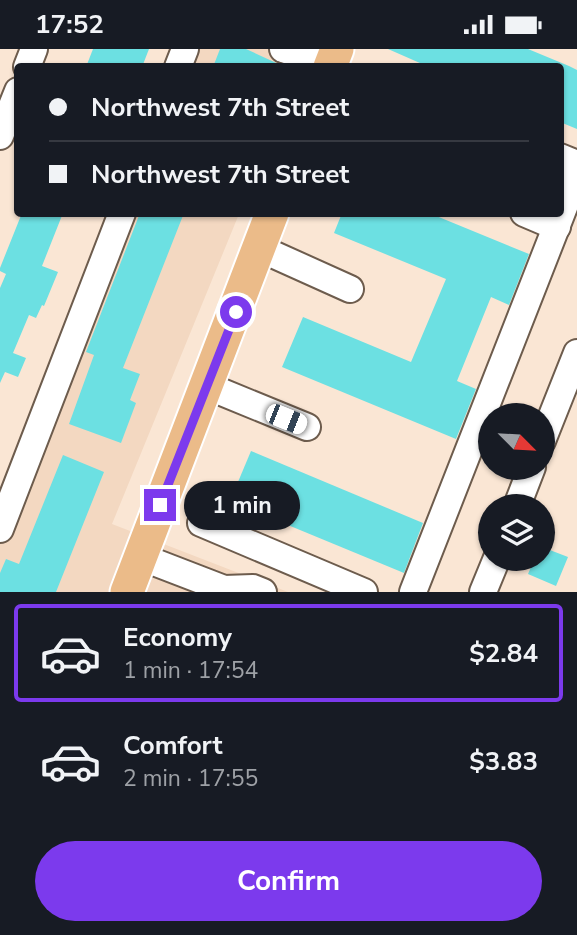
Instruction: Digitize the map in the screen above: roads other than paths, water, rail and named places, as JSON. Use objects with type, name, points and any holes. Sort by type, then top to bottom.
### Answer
[{"type":"main road","points":[[127,592],[271,217]]},
{"type":"street","points":[[283,49],[333,62]]},
{"type":"street","points":[[0,136],[14,101]]},
{"type":"street","points":[[564,208],[577,174]]},
{"type":"street","points":[[0,529],[120,217]]},
{"type":"street","points":[[533,217],[557,227]]},
{"type":"street","points":[[413,592],[561,217]]},
{"type":"street","points":[[259,248],[350,289]]},
{"type":"street","points":[[555,417],[571,388],[577,353]]},
{"type":"street","points":[[207,386],[307,427]]},
{"type":"street","points":[[201,523],[364,592]]},
{"type":"street","points":[[141,557],[223,591],[253,588],[263,592]]},
{"type":"street","points":[[483,592],[491,571]]}]
